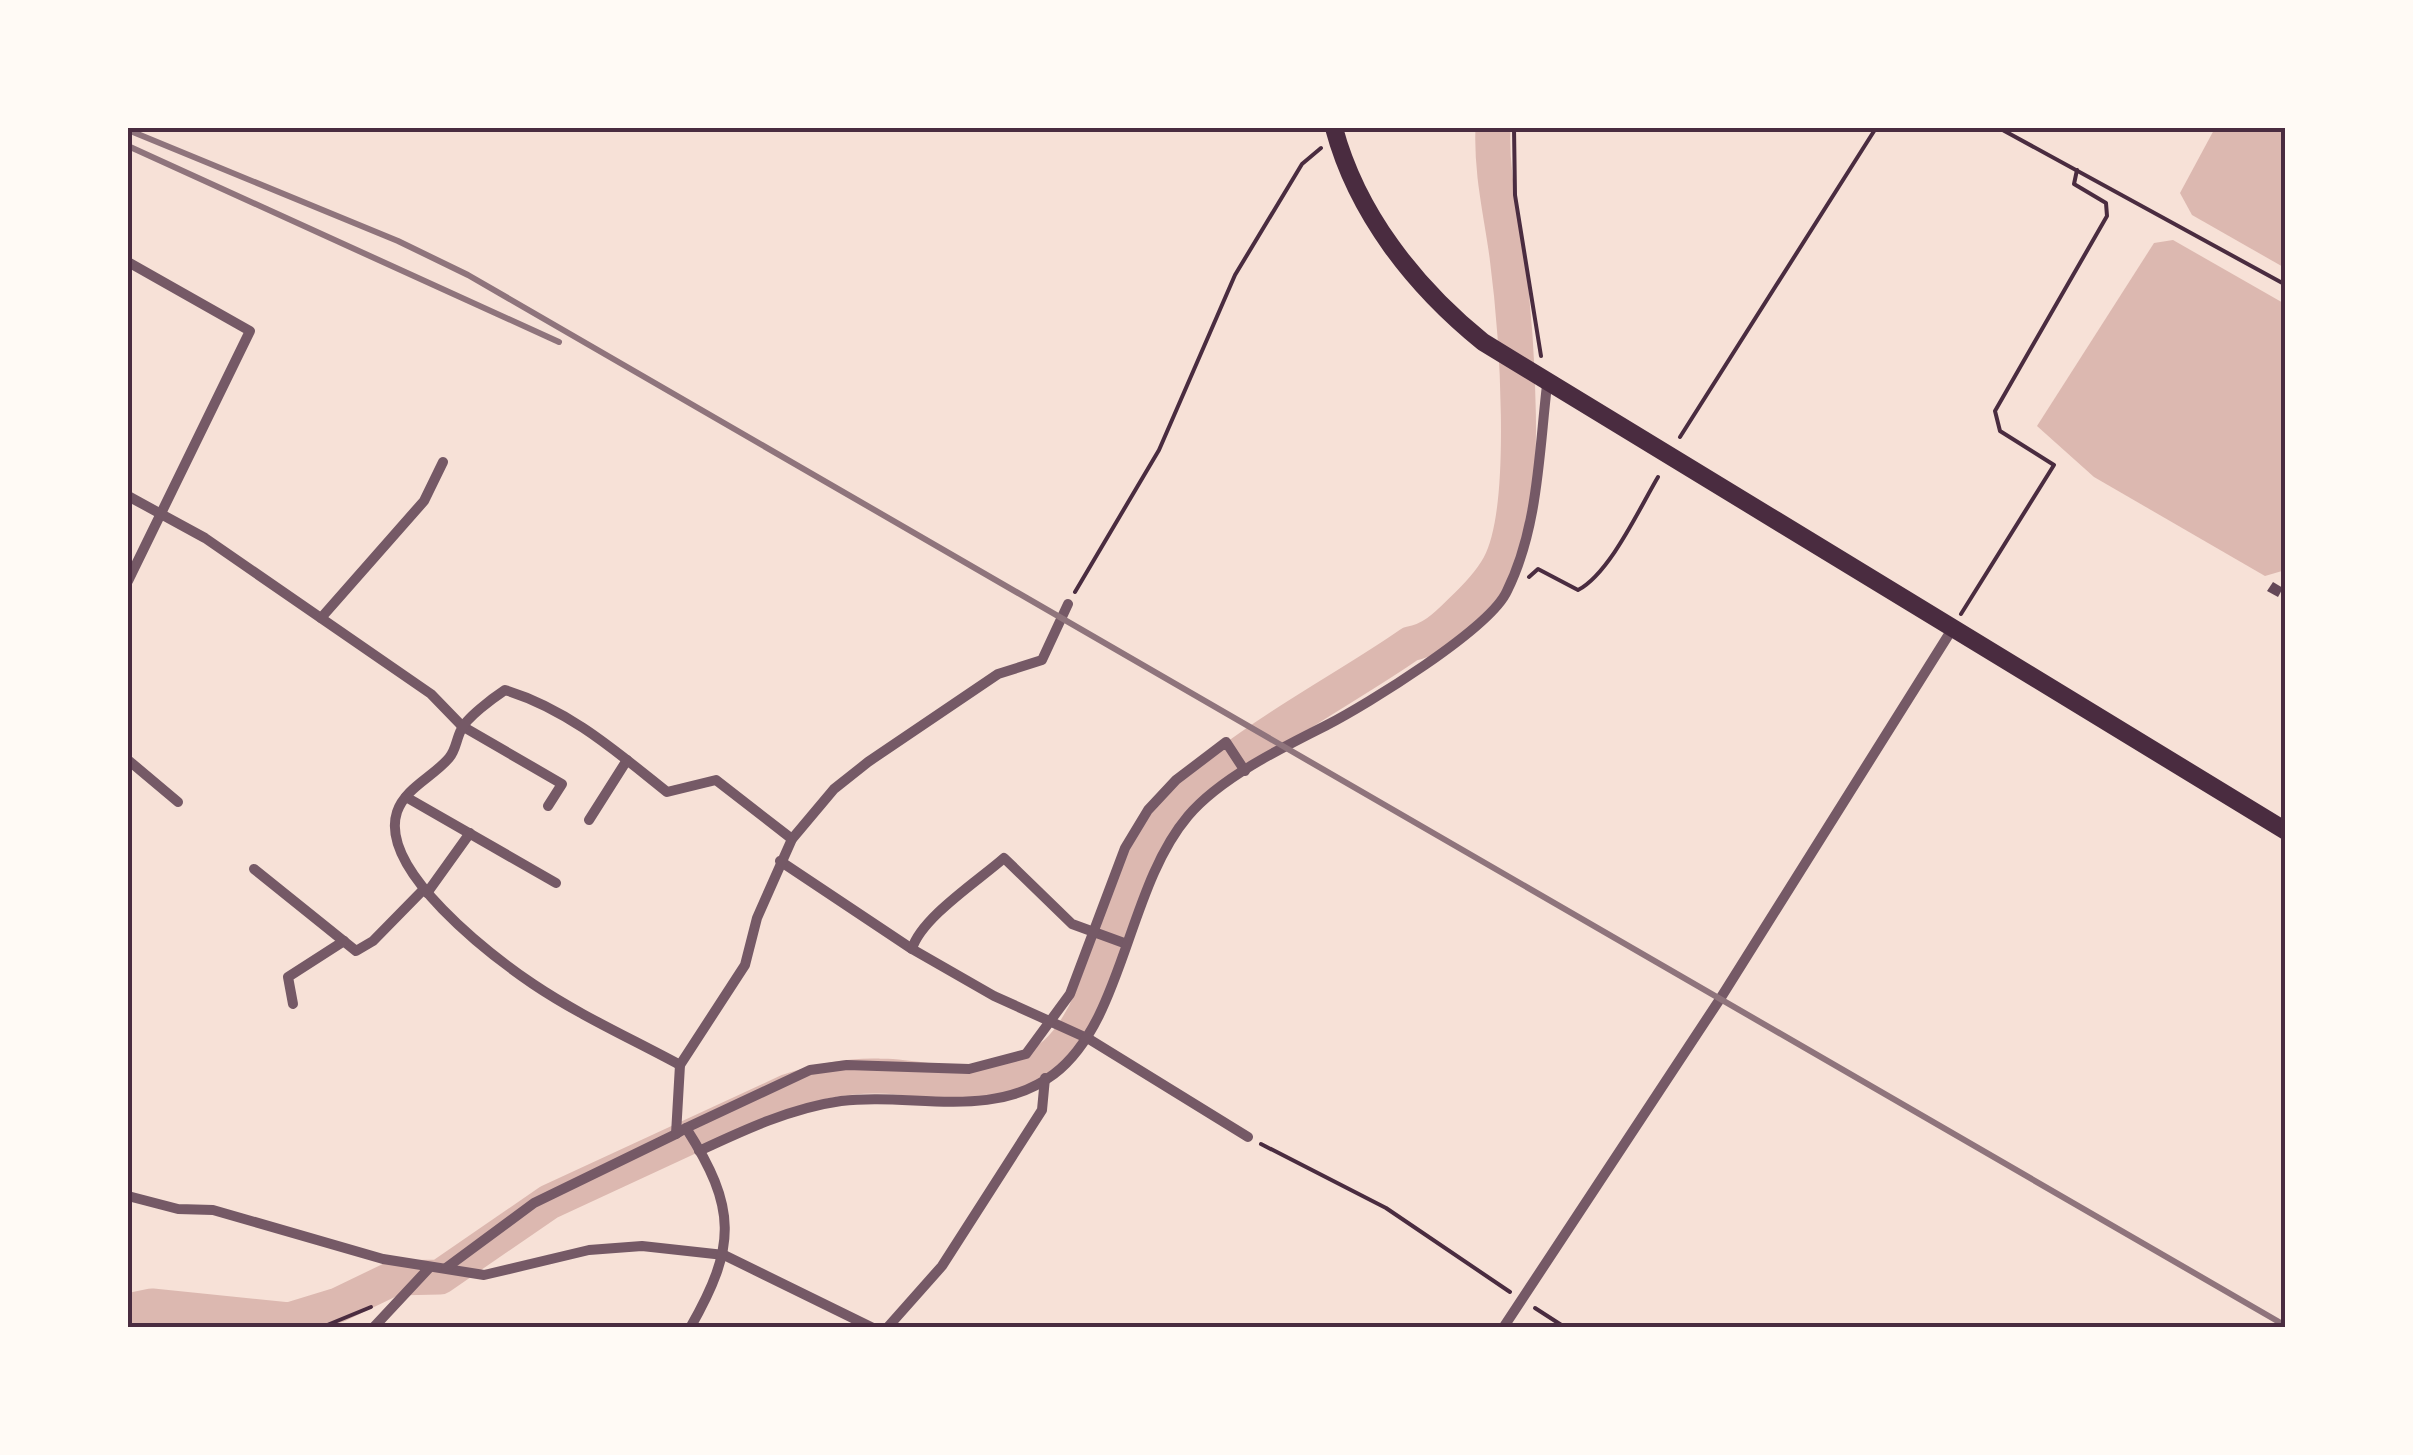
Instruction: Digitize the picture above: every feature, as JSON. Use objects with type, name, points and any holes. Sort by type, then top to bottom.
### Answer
[{"type":"main road","points":[[1335,131],[1354,182],[1389,244],[1436,305],[1483,342],[1951,631],[2286,831]]},
{"type":"street","points":[[128,262],[250,331],[128,581]]},
{"type":"street","points":[[698,1149],[764,1120],[841,1101],[969,1103],[1017,1092],[1046,1078],[1085,1038],[1152,868],[1190,814],[1245,771],[1364,706],[1454,644],[1506,596],[1525,546],[1541,381]]},
{"type":"street","points":[[322,618],[424,501],[443,462]]},
{"type":"street","points":[[128,496],[205,538],[430,694],[462,726],[562,784],[548,806]]},
{"type":"street","points":[[690,1328],[717,1280],[724,1255],[722,1190],[684,1132],[680,1065],[746,965],[757,918],[792,838],[834,789],[868,762],[998,674],[1042,660],[1068,604]]},
{"type":"street","points":[[1503,1328],[1720,1000],[1951,631]]},
{"type":"street","points":[[680,1065],[534,984],[425,891],[396,836],[396,814],[406,797],[452,755],[462,726],[505,690],[564,716],[667,792],[716,780],[792,838]]},
{"type":"street","points":[[446,1268],[534,1203],[810,1070],[847,1064],[969,1069],[1026,1054],[1056,1025],[1125,848],[1148,810],[1176,780],[1226,742],[1245,771]]},
{"type":"street","points":[[128,760],[178,802]]},
{"type":"street","points":[[588,820],[627,760]]},
{"type":"street","points":[[406,797],[556,883]]},
{"type":"street","points":[[254,869],[356,951],[373,941],[425,891],[470,833]]},
{"type":"street","points":[[912,949],[931,916],[946,909],[1004,858],[1072,924],[1124,944]]},
{"type":"street","points":[[780,861],[912,949],[1085,1038],[1248,1137]]},
{"type":"street","points":[[293,1004],[288,977],[344,941]]},
{"type":"street","points":[[887,1328],[942,1266],[1042,1110],[1046,1078]]},
{"type":"street","points":[[128,1196],[178,1208],[213,1210],[429,1268],[484,1276],[589,1250],[642,1246],[724,1255],[873,1328]]},
{"type":"street","points":[[373,1328],[429,1268]]},
{"type":"path","points":[[1514,128],[1515,195],[1541,381]]},
{"type":"path","points":[[1680,437],[1876,128]]},
{"type":"path","points":[[1999,128],[2286,284]]},
{"type":"path","points":[[1068,604],[1159,450],[1235,276],[1302,164],[1335,131]]},
{"type":"path","points":[[1951,631],[2054,465],[2000,431],[1995,412],[2108,216],[2106,203],[2074,184],[2077,170]]},
{"type":"path","points":[[1506,596],[1538,569],[1578,590],[1589,584],[1658,477]]},
{"type":"path","points":[[1248,1137],[1386,1208],[1566,1328]]},
{"type":"path","points":[[320,1328],[380,1304],[393,1306]]},
{"type":"path","points":[[128,1327],[183,1328]]},
{"type":"shaded area","points":[[2215,128],[2285,128],[2285,268],[2192,215],[2180,193]]},
{"type":"shaded area","points":[[2173,240],[2285,304],[2282,571],[2265,576],[2094,477],[2037,426],[2154,243]]},
{"type":"building","points":[[2273,582],[2283,588],[2278,597],[2267,591]]},
{"type":"waterway","points":[[128,1311],[152,1306],[289,1320],[338,1305],[394,1278],[440,1277],[549,1202],[789,1091],[833,1079],[867,1076],[982,1084],[1015,1076],[1055,1054],[1085,1012],[1132,877],[1162,823],[1191,793],[1262,738],[1410,644],[1443,628],[1481,591],[1499,566],[1509,539],[1515,502],[1518,415],[1514,325],[1495,176],[1493,128]]},
{"type":"railway","points":[[128,130],[398,241],[468,275],[2286,1326]]},
{"type":"railway","points":[[128,146],[559,342]]}]
